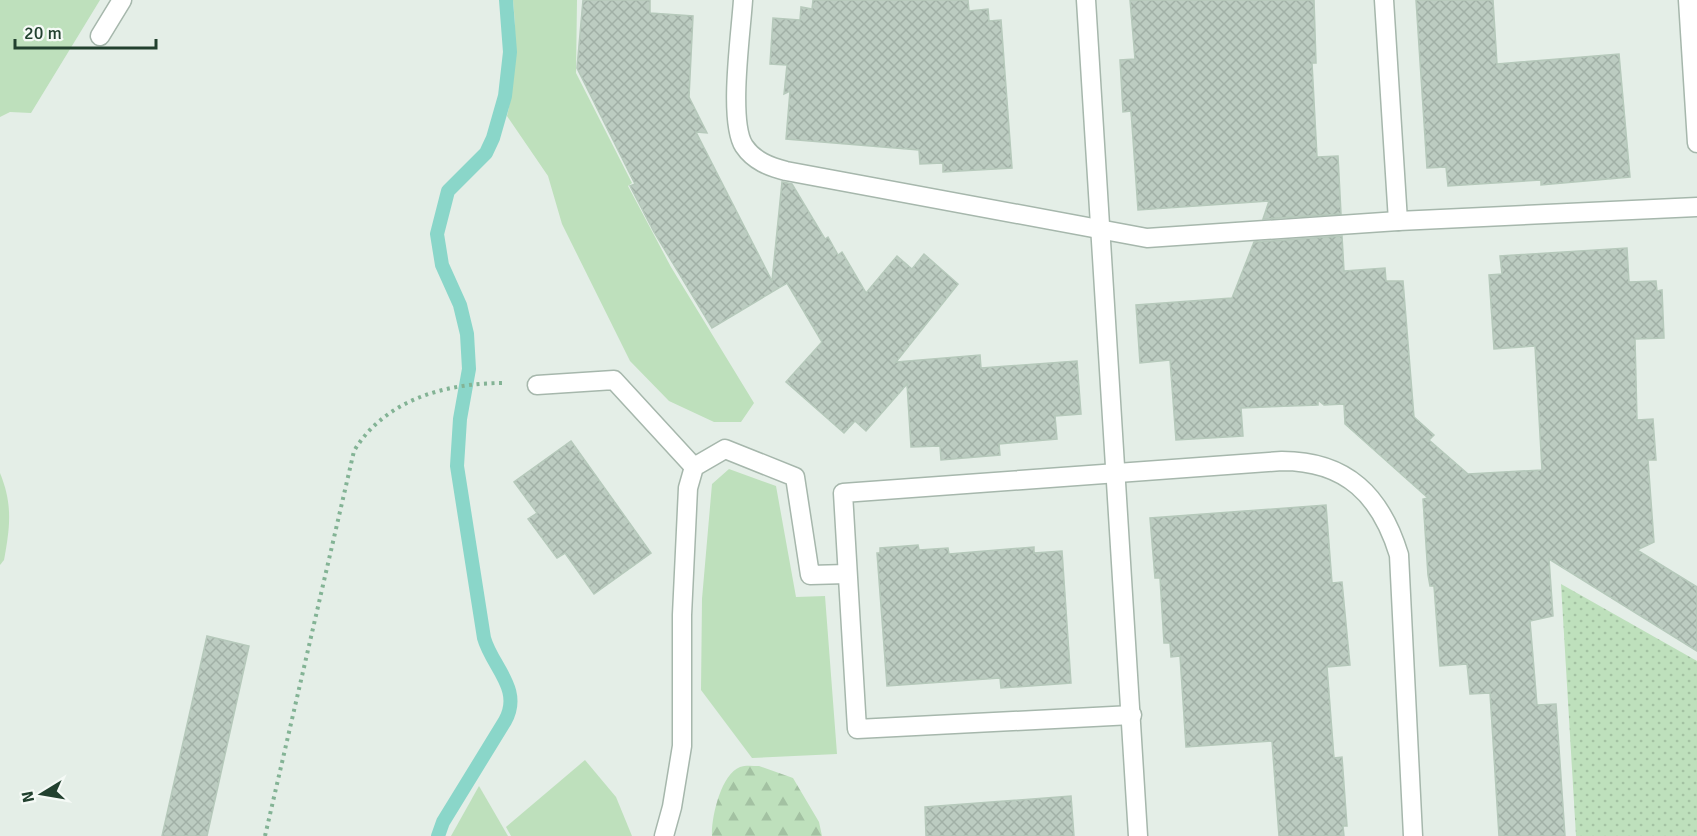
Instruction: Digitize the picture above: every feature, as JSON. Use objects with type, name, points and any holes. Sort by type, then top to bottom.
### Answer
[{"type":"street","points":[[100,36],[122,0]]},
{"type":"street","points":[[743,0],[736,102],[737,128],[743,145],[753,158],[786,171],[1147,238],[1398,220],[1697,207]]},
{"type":"street","points":[[1086,0],[1138,836]]},
{"type":"street","points":[[1384,0],[1398,220]]},
{"type":"street","points":[[1688,0],[1697,143]]},
{"type":"street","points":[[537,384],[614,380],[694,467]]},
{"type":"street","points":[[664,836],[672,807],[682,746],[682,604],[688,488],[694,467],[725,449],[795,477],[810,575],[847,574]]},
{"type":"street","points":[[1132,715],[857,729],[843,493],[1117,472],[1302,461],[1340,474],[1370,496],[1383,513],[1399,555],[1413,836]]},
{"type":"path","points":[[265,836],[345,479],[354,450],[377,422],[416,398],[451,387],[474,384]]},
{"type":"green space","points":[[0,0],[100,0],[31,113],[10,112],[0,117]]},
{"type":"green space","points":[[513,0],[577,0],[576,73],[632,183],[628,186],[671,267],[754,403],[741,422],[714,422],[669,401],[630,361],[562,224],[548,176],[507,116],[515,58]]},
{"type":"green space","points":[[729,469],[776,486],[796,597],[825,596],[837,754],[752,758],[701,690],[702,599],[712,484]]},
{"type":"green space","points":[[0,473],[7,495],[9,516],[4,560],[0,565]]},
{"type":"green space","points":[[1561,584],[1697,661],[1697,836],[1576,836]]},
{"type":"green space","points":[[585,760],[616,797],[632,836],[511,836],[506,827]]},
{"type":"green space","points":[[759,766],[793,778],[819,822],[822,836],[712,836],[715,808],[727,778],[740,767]]},
{"type":"green space","points":[[479,786],[508,836],[451,836]]},
{"type":"building","points":[[583,0],[650,0],[650,13],[693,16],[689,97],[707,133],[696,132],[772,281],[782,182],[792,184],[825,239],[828,237],[838,255],[842,252],[866,293],[897,256],[912,269],[924,254],[958,284],[896,362],[980,355],[981,368],[1077,361],[1081,414],[1055,416],[1057,439],[999,444],[1000,455],[941,460],[940,446],[911,447],[907,384],[866,431],[855,421],[844,433],[786,382],[822,342],[787,283],[712,328],[654,232],[630,186],[635,184],[577,68]]},
{"type":"building","points":[[813,0],[968,0],[969,11],[988,9],[989,21],[1001,20],[1012,168],[943,172],[943,163],[920,164],[919,150],[786,139],[790,91],[784,94],[787,65],[770,64],[773,18],[800,20],[801,7],[812,9]]},
{"type":"building","points":[[1130,0],[1314,0],[1316,63],[1312,63],[1317,157],[1338,156],[1341,214],[1263,219],[1269,201],[1138,210],[1131,111],[1123,112],[1120,60],[1135,59]]},
{"type":"building","points":[[1416,0],[1493,0],[1497,64],[1619,54],[1630,177],[1541,185],[1541,180],[1448,186],[1446,167],[1427,168]]},
{"type":"building","points":[[1342,236],[1344,271],[1385,268],[1386,281],[1403,281],[1414,417],[1434,435],[1429,440],[1468,474],[1542,470],[1535,346],[1494,349],[1489,275],[1502,274],[1500,256],[1627,248],[1629,282],[1656,281],[1657,291],[1662,290],[1664,338],[1635,339],[1637,420],[1653,419],[1656,460],[1648,460],[1654,542],[1637,550],[1697,587],[1697,651],[1549,559],[1553,616],[1530,621],[1537,705],[1556,704],[1565,836],[1499,836],[1490,693],[1470,694],[1467,664],[1440,666],[1434,586],[1430,586],[1428,575],[1423,499],[1428,498],[1345,424],[1344,404],[1324,405],[1318,400],[1318,405],[1241,408],[1243,436],[1176,440],[1170,360],[1140,363],[1136,305],[1232,298],[1254,242]]},
{"type":"building","points":[[571,441],[651,553],[594,594],[565,553],[557,558],[528,519],[537,513],[514,482]]},
{"type":"building","points":[[1326,505],[1332,583],[1342,582],[1350,665],[1327,667],[1334,758],[1342,757],[1347,826],[1343,826],[1344,836],[1279,836],[1272,741],[1186,747],[1180,656],[1171,657],[1170,643],[1164,643],[1160,578],[1155,578],[1150,518]]},
{"type":"building","points":[[918,545],[919,550],[948,548],[949,554],[1034,547],[1034,553],[1062,551],[1071,683],[1001,688],[1000,678],[887,686],[877,553],[880,553],[880,548]]},
{"type":"building","points":[[207,636],[249,646],[207,836],[162,836]]},
{"type":"building","points":[[1071,796],[1074,836],[926,836],[925,807]]},
{"type":"waterway","points":[[438,836],[443,822],[505,721],[510,709],[508,688],[484,638],[457,466],[460,419],[469,369],[467,334],[460,305],[442,265],[437,234],[448,191],[486,153],[493,138],[505,96],[510,52],[506,0]]}]
